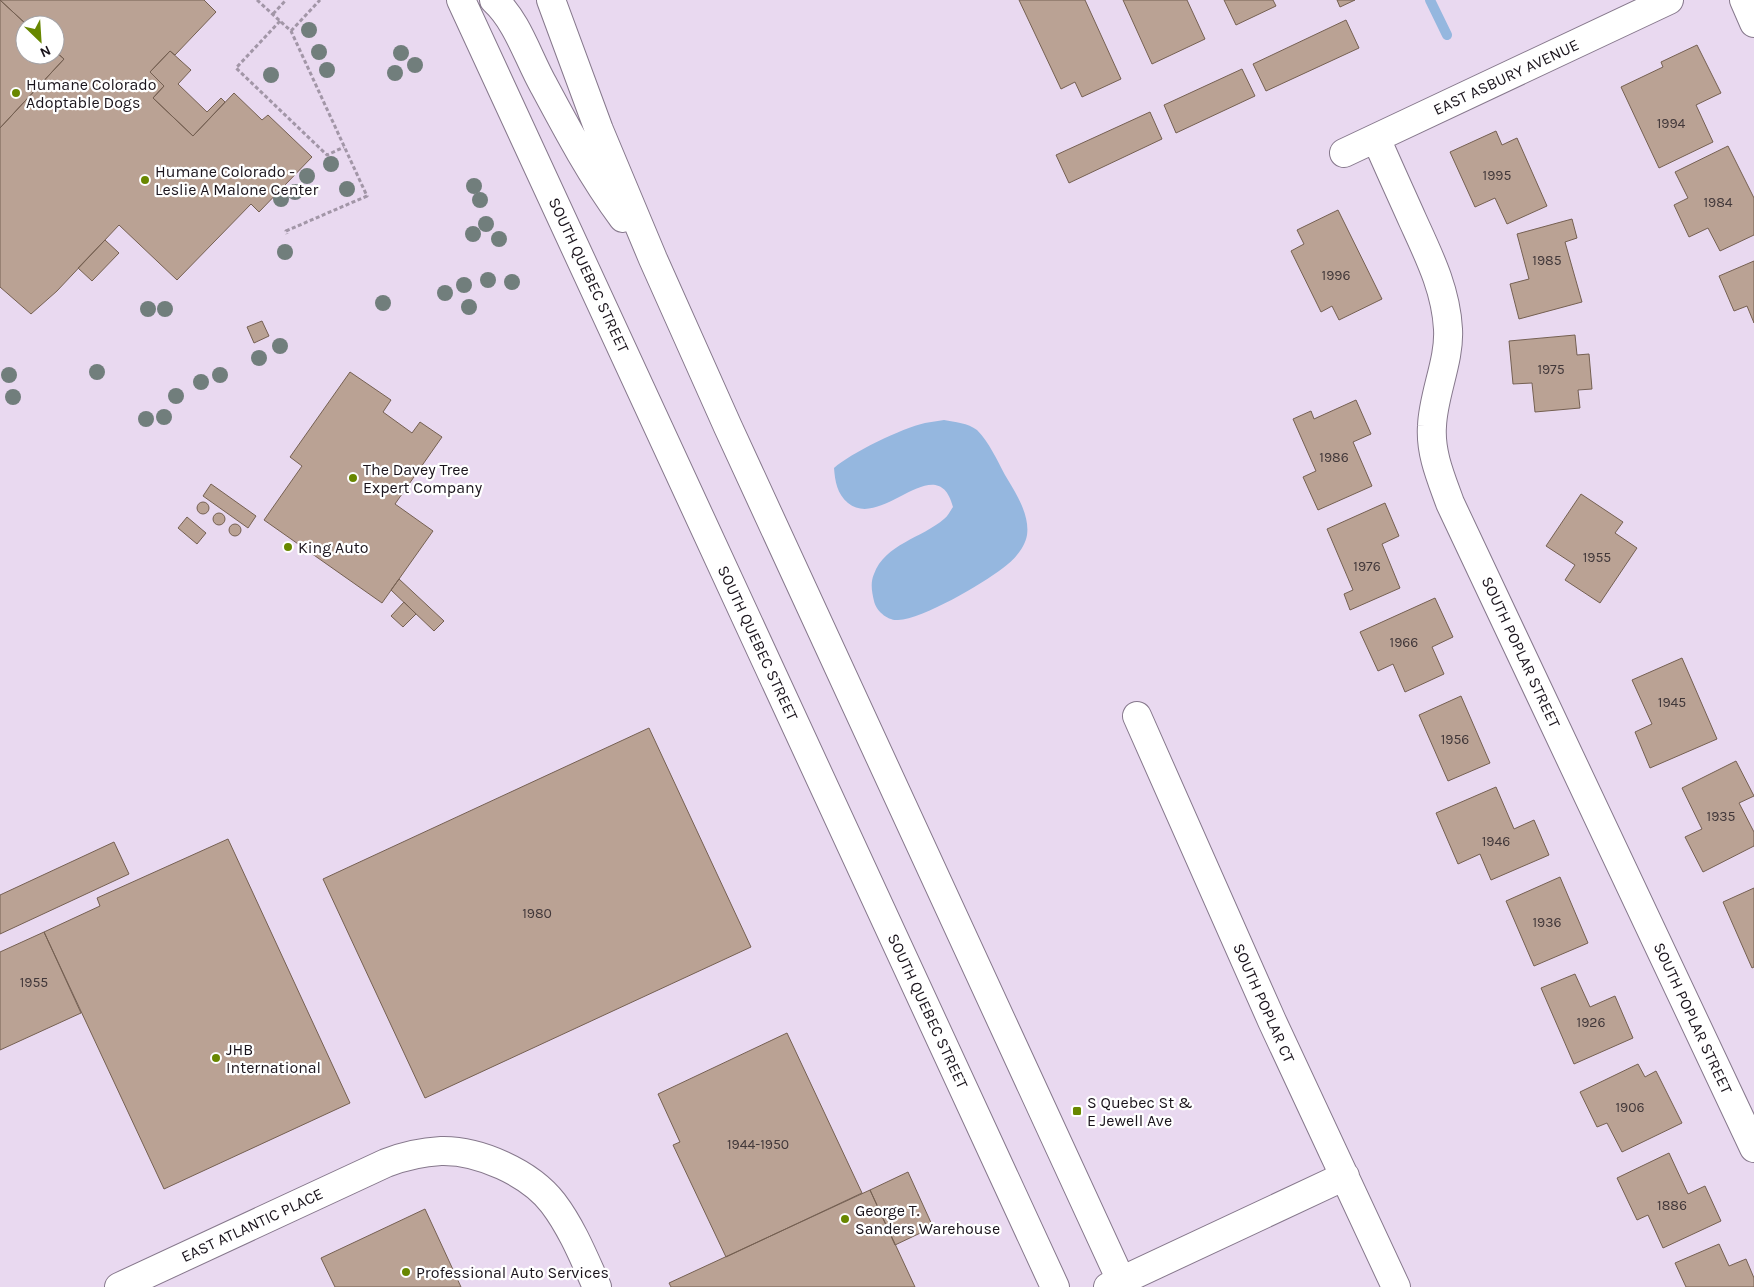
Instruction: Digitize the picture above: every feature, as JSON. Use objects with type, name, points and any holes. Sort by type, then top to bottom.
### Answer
[{"type":"main road","name":"SOUTH QUEBEC STREET","points":[[461,0],[1055,1287]]},
{"type":"main road","points":[[494,0],[517,32],[546,91],[598,182],[653,259]]},
{"type":"main road","points":[[551,0],[599,130],[653,259],[1118,1285],[1345,1176]]},
{"type":"main road","name":"EAST ASBURY AVENUE","points":[[1344,153],[1668,0]]},
{"type":"main road","points":[[1744,0],[1754,22]]},
{"type":"main road","name":"SOUTH POPLAR STREET","points":[[1376,138],[1440,282],[1446,308],[1448,331],[1432,425],[1432,444],[1438,470],[1450,503],[1754,1148]]},
{"type":"main road","name":"SOUTH POPLAR CT","points":[[1137,716],[1272,1021],[1396,1287]]},
{"type":"main road","name":"EAST ATLANTIC PLACE","points":[[118,1287],[386,1163],[412,1155],[443,1151],[487,1159],[522,1175],[547,1196],[563,1216],[571,1230],[597,1287]]},
{"type":"path","points":[[258,0],[291,31],[367,196],[286,231],[288,234]]},
{"type":"path","points":[[273,14],[286,0]]},
{"type":"path","points":[[291,31],[320,0]]},
{"type":"path","points":[[280,21],[236,68],[327,155],[344,147]]},
{"type":"water","points":[[944,420],[970,426],[977,430],[985,440],[1024,511],[1027,527],[1026,540],[1011,562],[952,600],[909,618],[890,619],[880,612],[875,605],[872,591],[872,581],[879,564],[895,548],[935,526],[948,515],[953,507],[945,491],[935,485],[922,487],[876,507],[862,509],[848,503],[841,496],[834,468],[864,448],[891,435],[925,423]]},
{"type":"building","name":"Humane Colorado - Leslie A Malone Center","points":[[0,0],[204,0],[216,12],[175,55],[170,51],[150,72],[164,86],[153,98],[193,136],[234,93],[262,120],[268,115],[312,157],[259,212],[251,204],[177,280],[119,225],[57,291],[31,314],[0,287],[0,128],[58,65],[65,65],[65,15],[16,15]]},
{"type":"building","name":"Humane Colorado Adoptable Dogs","points":[[0,0],[16,15],[15,65],[58,65],[0,128]]},
{"type":"building","points":[[1019,0],[1085,0],[1121,79],[1082,97],[1075,82],[1061,89]]},
{"type":"building","points":[[1123,0],[1187,0],[1205,39],[1152,64]]},
{"type":"building","points":[[1224,0],[1273,0],[1276,6],[1236,25]]},
{"type":"building","points":[[1337,0],[1355,0],[1340,7]]},
{"type":"building","points":[[1346,20],[1359,48],[1266,91],[1253,64]]},
{"type":"building","points":[[1697,45],[1721,93],[1696,105],[1713,142],[1659,168],[1621,87],[1663,67],[1661,62]]},
{"type":"building","points":[[170,51],[191,70],[178,84],[207,112],[221,98],[225,102],[193,136],[153,98],[164,86],[150,72]]},
{"type":"building","points":[[1242,69],[1255,96],[1176,133],[1164,105]]},
{"type":"building","points":[[1150,112],[1162,139],[1069,183],[1056,155]]},
{"type":"building","points":[[1496,131],[1502,145],[1517,138],[1547,206],[1507,224],[1495,198],[1475,207],[1450,152]]},
{"type":"building","points":[[1728,146],[1754,198],[1754,235],[1720,251],[1708,228],[1689,237],[1674,205],[1688,198],[1675,172]]},
{"type":"building","points":[[1338,210],[1382,299],[1339,320],[1332,306],[1321,312],[1291,251],[1304,244],[1297,230]]},
{"type":"building","points":[[1572,219],[1577,238],[1565,242],[1582,302],[1519,319],[1510,284],[1529,279],[1517,234]]},
{"type":"building","points":[[105,240],[119,253],[92,281],[78,268]]},
{"type":"building","points":[[1754,261],[1754,323],[1747,306],[1734,311],[1719,276]]},
{"type":"building","points":[[262,321],[269,336],[254,343],[247,327]]},
{"type":"building","points":[[1575,335],[1577,355],[1589,354],[1592,389],[1578,390],[1580,408],[1535,412],[1532,383],[1513,384],[1509,341]]},
{"type":"building","name":"The Davey Tree Expert Company","points":[[350,372],[391,400],[383,412],[412,433],[420,422],[442,437],[395,504],[433,531],[382,603],[264,520],[302,466],[290,457]]},
{"type":"building","points":[[1356,400],[1371,434],[1353,442],[1372,486],[1318,510],[1303,477],[1316,471],[1293,419],[1311,411],[1314,419]]},
{"type":"building","points":[[211,484],[256,516],[248,528],[203,496]]},
{"type":"building","points":[[1581,494],[1623,522],[1615,533],[1637,548],[1600,603],[1565,580],[1575,565],[1546,546]]},
{"type":"building","points":[[205,502],[208,503],[208,513],[201,514],[198,513],[197,506],[198,503]]},
{"type":"building","points":[[1385,503],[1399,536],[1382,544],[1400,588],[1350,610],[1344,594],[1353,590],[1327,529]]},
{"type":"building","points":[[217,513],[221,513],[225,519],[221,525],[217,525],[213,521],[213,517]]},
{"type":"building","points":[[187,517],[206,533],[197,544],[178,528]]},
{"type":"building","points":[[237,524],[240,525],[240,535],[233,536],[230,535],[229,528],[230,525]]},
{"type":"building","points":[[399,579],[444,621],[434,631],[391,590]]},
{"type":"building","points":[[1435,598],[1453,637],[1432,647],[1444,674],[1405,692],[1393,664],[1378,671],[1360,632]]},
{"type":"building","points":[[404,602],[416,614],[403,627],[391,616]]},
{"type":"building","points":[[1682,658],[1717,739],[1650,768],[1635,732],[1652,724],[1632,680]]},
{"type":"building","points":[[1461,696],[1490,763],[1448,781],[1419,715]]},
{"type":"building","points":[[649,728],[751,947],[425,1098],[323,879]]},
{"type":"building","points":[[1736,761],[1754,796],[1739,803],[1754,832],[1754,846],[1703,872],[1685,837],[1702,829],[1682,788]]},
{"type":"building","points":[[1496,787],[1514,829],[1534,820],[1549,855],[1491,880],[1480,854],[1458,864],[1436,813]]},
{"type":"building","name":"JHB International","points":[[228,839],[350,1103],[164,1189],[44,932],[100,906],[97,898]]},
{"type":"building","points":[[114,842],[129,874],[0,934],[0,895]]},
{"type":"building","points":[[1560,877],[1588,943],[1534,966],[1506,901]]},
{"type":"building","points":[[1754,888],[1754,967],[1752,968],[1723,902]]},
{"type":"building","points":[[44,932],[81,1013],[0,1050],[0,952]]},
{"type":"building","points":[[1575,974],[1590,1007],[1615,996],[1633,1038],[1574,1064],[1541,988]]},
{"type":"building","points":[[787,1033],[862,1193],[726,1257],[673,1145],[680,1142],[658,1094]]},
{"type":"building","points":[[1638,1064],[1645,1077],[1656,1071],[1682,1123],[1622,1152],[1607,1123],[1597,1127],[1580,1092]]},
{"type":"building","points":[[1669,1153],[1688,1194],[1705,1186],[1721,1221],[1663,1248],[1648,1215],[1637,1220],[1617,1178]]},
{"type":"building","points":[[908,1172],[933,1227],[895,1245],[870,1190]]},
{"type":"building","name":"George T. Sanders Warehouse","points":[[870,1190],[915,1287],[671,1287],[669,1283]]},
{"type":"building","points":[[425,1209],[461,1287],[335,1287],[321,1258]]},
{"type":"building","points":[[1719,1244],[1729,1266],[1746,1259],[1754,1278],[1754,1287],[1686,1287],[1675,1263]]},
{"type":"waterway","points":[[1430,0],[1447,35]]},
{"type":"place","name":"Humane Colorado Adoptable Dogs","points":[[16,93]]},
{"type":"place","name":"Humane Colorado - Leslie A Malone Center","points":[[145,180]]},
{"type":"place","name":"The Davey Tree Expert Company","points":[[353,478]]},
{"type":"place","name":"King Auto","points":[[288,547]]},
{"type":"place","name":"JHB International","points":[[216,1058]]},
{"type":"place","name":"S Quebec St & E Jewell Ave","points":[[1077,1111]]},
{"type":"place","name":"George T. Sanders Warehouse","points":[[845,1219]]},
{"type":"place","name":"Professional Auto Services","points":[[406,1272]]}]
